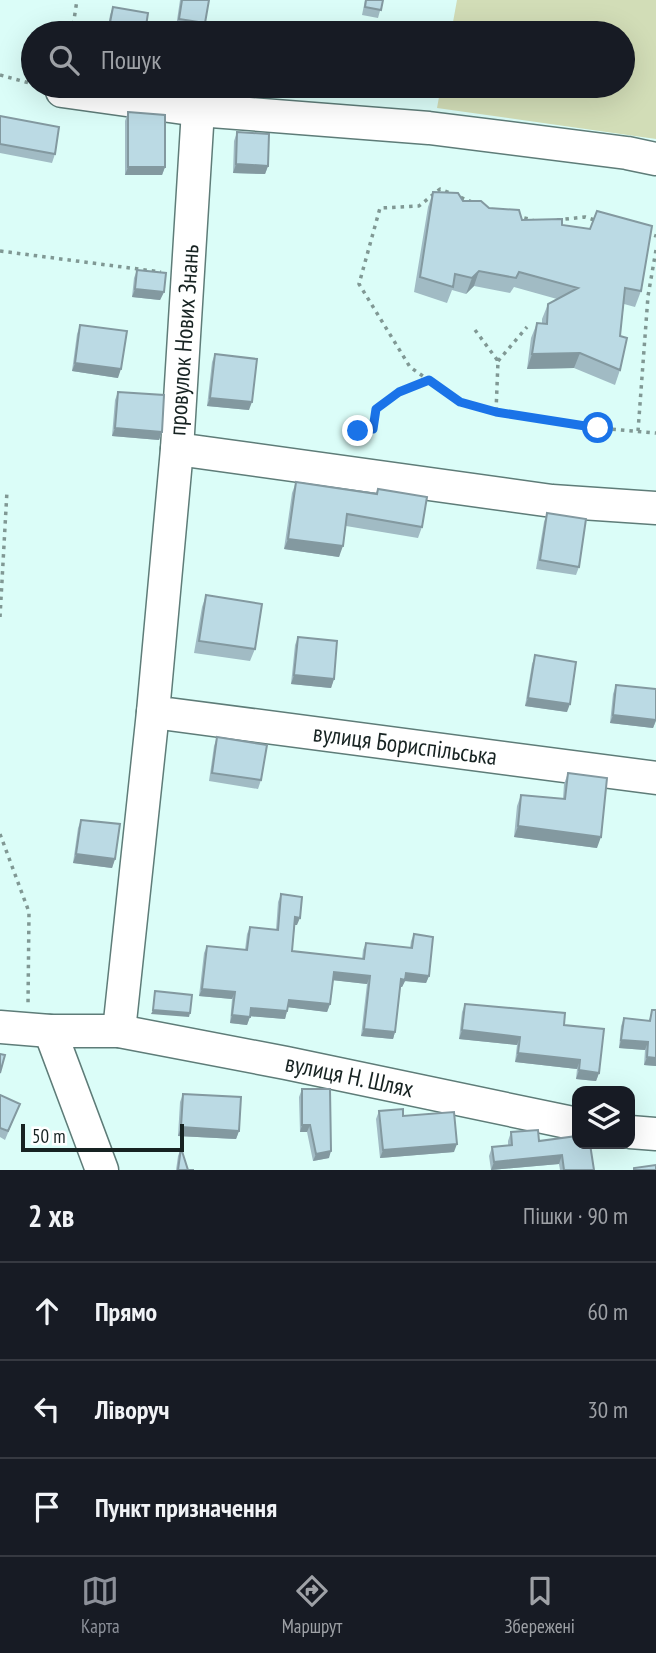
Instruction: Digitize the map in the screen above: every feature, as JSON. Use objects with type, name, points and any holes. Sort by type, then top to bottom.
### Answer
[{"type":"street","points":[[120,98],[198,110],[429,128],[656,159]]},
{"type":"street","name":"провулок Нових Знань","points":[[153,712],[177,449],[198,110]]},
{"type":"street","points":[[177,449],[552,501],[656,508]]},
{"type":"street","points":[[119,1031],[153,712]]},
{"type":"street","name":"вулиця Бориспільська","points":[[153,712],[656,778]]},
{"type":"street","points":[[26,1029],[102,1170]]},
{"type":"street","name":"вулиця Н. Шлях","points":[[26,1029],[119,1031],[572,1123]]},
{"type":"street","points":[[635,1132],[656,1133]]},
{"type":"path","points":[[74,21],[77,0]]},
{"type":"path","points":[[0,75],[21,80]]},
{"type":"path","points":[[474,202],[440,189],[419,206],[380,208],[359,284],[410,367],[460,402],[496,412],[598,428],[656,433]]},
{"type":"path","points":[[507,213],[540,222]]},
{"type":"path","points":[[551,221],[585,217],[608,223]]},
{"type":"path","points":[[644,233],[656,236]]},
{"type":"path","points":[[638,431],[648,296],[656,250]]},
{"type":"path","points":[[0,251],[188,276]]},
{"type":"path","points":[[496,412],[498,361],[527,327]]},
{"type":"path","points":[[475,330],[498,361]]},
{"type":"path","points":[[358,431],[373,429],[376,409],[399,392],[429,380]]},
{"type":"path","points":[[0,617],[7,491]]},
{"type":"path","points":[[0,834],[29,912],[26,1029]]},
{"type":"green space","points":[[457,0],[656,0],[656,139],[437,108],[439,98],[635,98],[635,21],[453,21]]},
{"type":"building","points":[[182,0],[209,0],[205,21],[179,19]]},
{"type":"building","points":[[366,0],[383,0],[381,10],[365,7]]},
{"type":"building","points":[[113,7],[148,13],[147,21],[110,21]]},
{"type":"building","points":[[128,112],[165,115],[165,167],[128,167]]},
{"type":"building","points":[[0,116],[59,127],[55,154],[0,144]]},
{"type":"building","points":[[237,132],[269,134],[268,166],[236,164]]},
{"type":"building","points":[[433,192],[458,193],[463,201],[481,201],[489,208],[519,210],[522,220],[562,219],[562,225],[590,229],[597,211],[652,226],[641,291],[625,288],[620,336],[627,338],[620,370],[580,353],[532,354],[537,323],[547,324],[548,304],[578,288],[519,272],[516,278],[479,271],[472,278],[455,274],[453,287],[420,277]]},
{"type":"building","points":[[137,270],[166,273],[164,292],[135,289]]},
{"type":"building","points":[[80,325],[127,331],[121,369],[75,363]]},
{"type":"building","points":[[215,354],[257,359],[252,402],[210,398]]},
{"type":"building","points":[[118,392],[164,395],[162,432],[115,428]]},
{"type":"building","points":[[296,482],[377,494],[378,489],[427,497],[422,527],[347,514],[343,546],[288,539]]},
{"type":"building","points":[[547,513],[586,519],[579,567],[540,560]]},
{"type":"building","points":[[206,595],[262,604],[255,649],[199,641]]},
{"type":"building","points":[[298,637],[337,641],[334,679],[294,675]]},
{"type":"building","points":[[535,655],[576,662],[570,704],[528,698]]},
{"type":"building","points":[[616,685],[656,689],[656,720],[613,715]]},
{"type":"building","points":[[217,737],[267,745],[261,780],[212,773]]},
{"type":"building","points":[[568,773],[607,778],[601,837],[518,826],[521,795],[565,799]]},
{"type":"building","points":[[81,820],[120,824],[115,859],[76,854]]},
{"type":"building","points":[[281,894],[302,897],[300,918],[295,917],[292,951],[364,959],[366,943],[412,948],[414,934],[433,937],[429,976],[406,973],[405,980],[401,979],[395,1032],[364,1029],[370,976],[334,972],[330,1004],[289,1000],[287,1011],[251,1008],[250,1017],[232,1015],[235,992],[202,989],[207,946],[247,950],[250,927],[278,930]]},
{"type":"building","points":[[155,991],[192,995],[190,1013],[153,1010]]},
{"type":"building","points":[[465,1004],[565,1013],[564,1025],[604,1029],[599,1073],[579,1070],[580,1060],[518,1053],[520,1037],[462,1030]]},
{"type":"building","points":[[652,1010],[656,1010],[656,1058],[647,1057],[648,1042],[621,1040],[624,1018],[650,1021]]},
{"type":"building","points":[[0,1054],[5,1055],[0,1073]]},
{"type":"building","points":[[302,1089],[330,1089],[331,1151],[316,1154],[310,1125],[302,1125]]},
{"type":"building","points":[[183,1094],[241,1097],[239,1131],[181,1127]]},
{"type":"building","points":[[0,1095],[20,1104],[8,1131],[0,1128]]},
{"type":"building","points":[[403,1109],[403,1116],[454,1112],[457,1144],[383,1150],[379,1111]]},
{"type":"building","points":[[538,1130],[539,1141],[572,1137],[572,1149],[591,1149],[594,1170],[564,1170],[562,1155],[494,1162],[492,1147],[512,1145],[511,1132]]},
{"type":"building","points":[[181,1148],[188,1170],[178,1170]]},
{"type":"building","points":[[656,1165],[656,1170],[634,1170],[634,1168]]},
{"type":"route","points":[[358,431],[373,429],[376,409],[399,392],[429,380],[460,402],[496,412],[598,428]]}]
